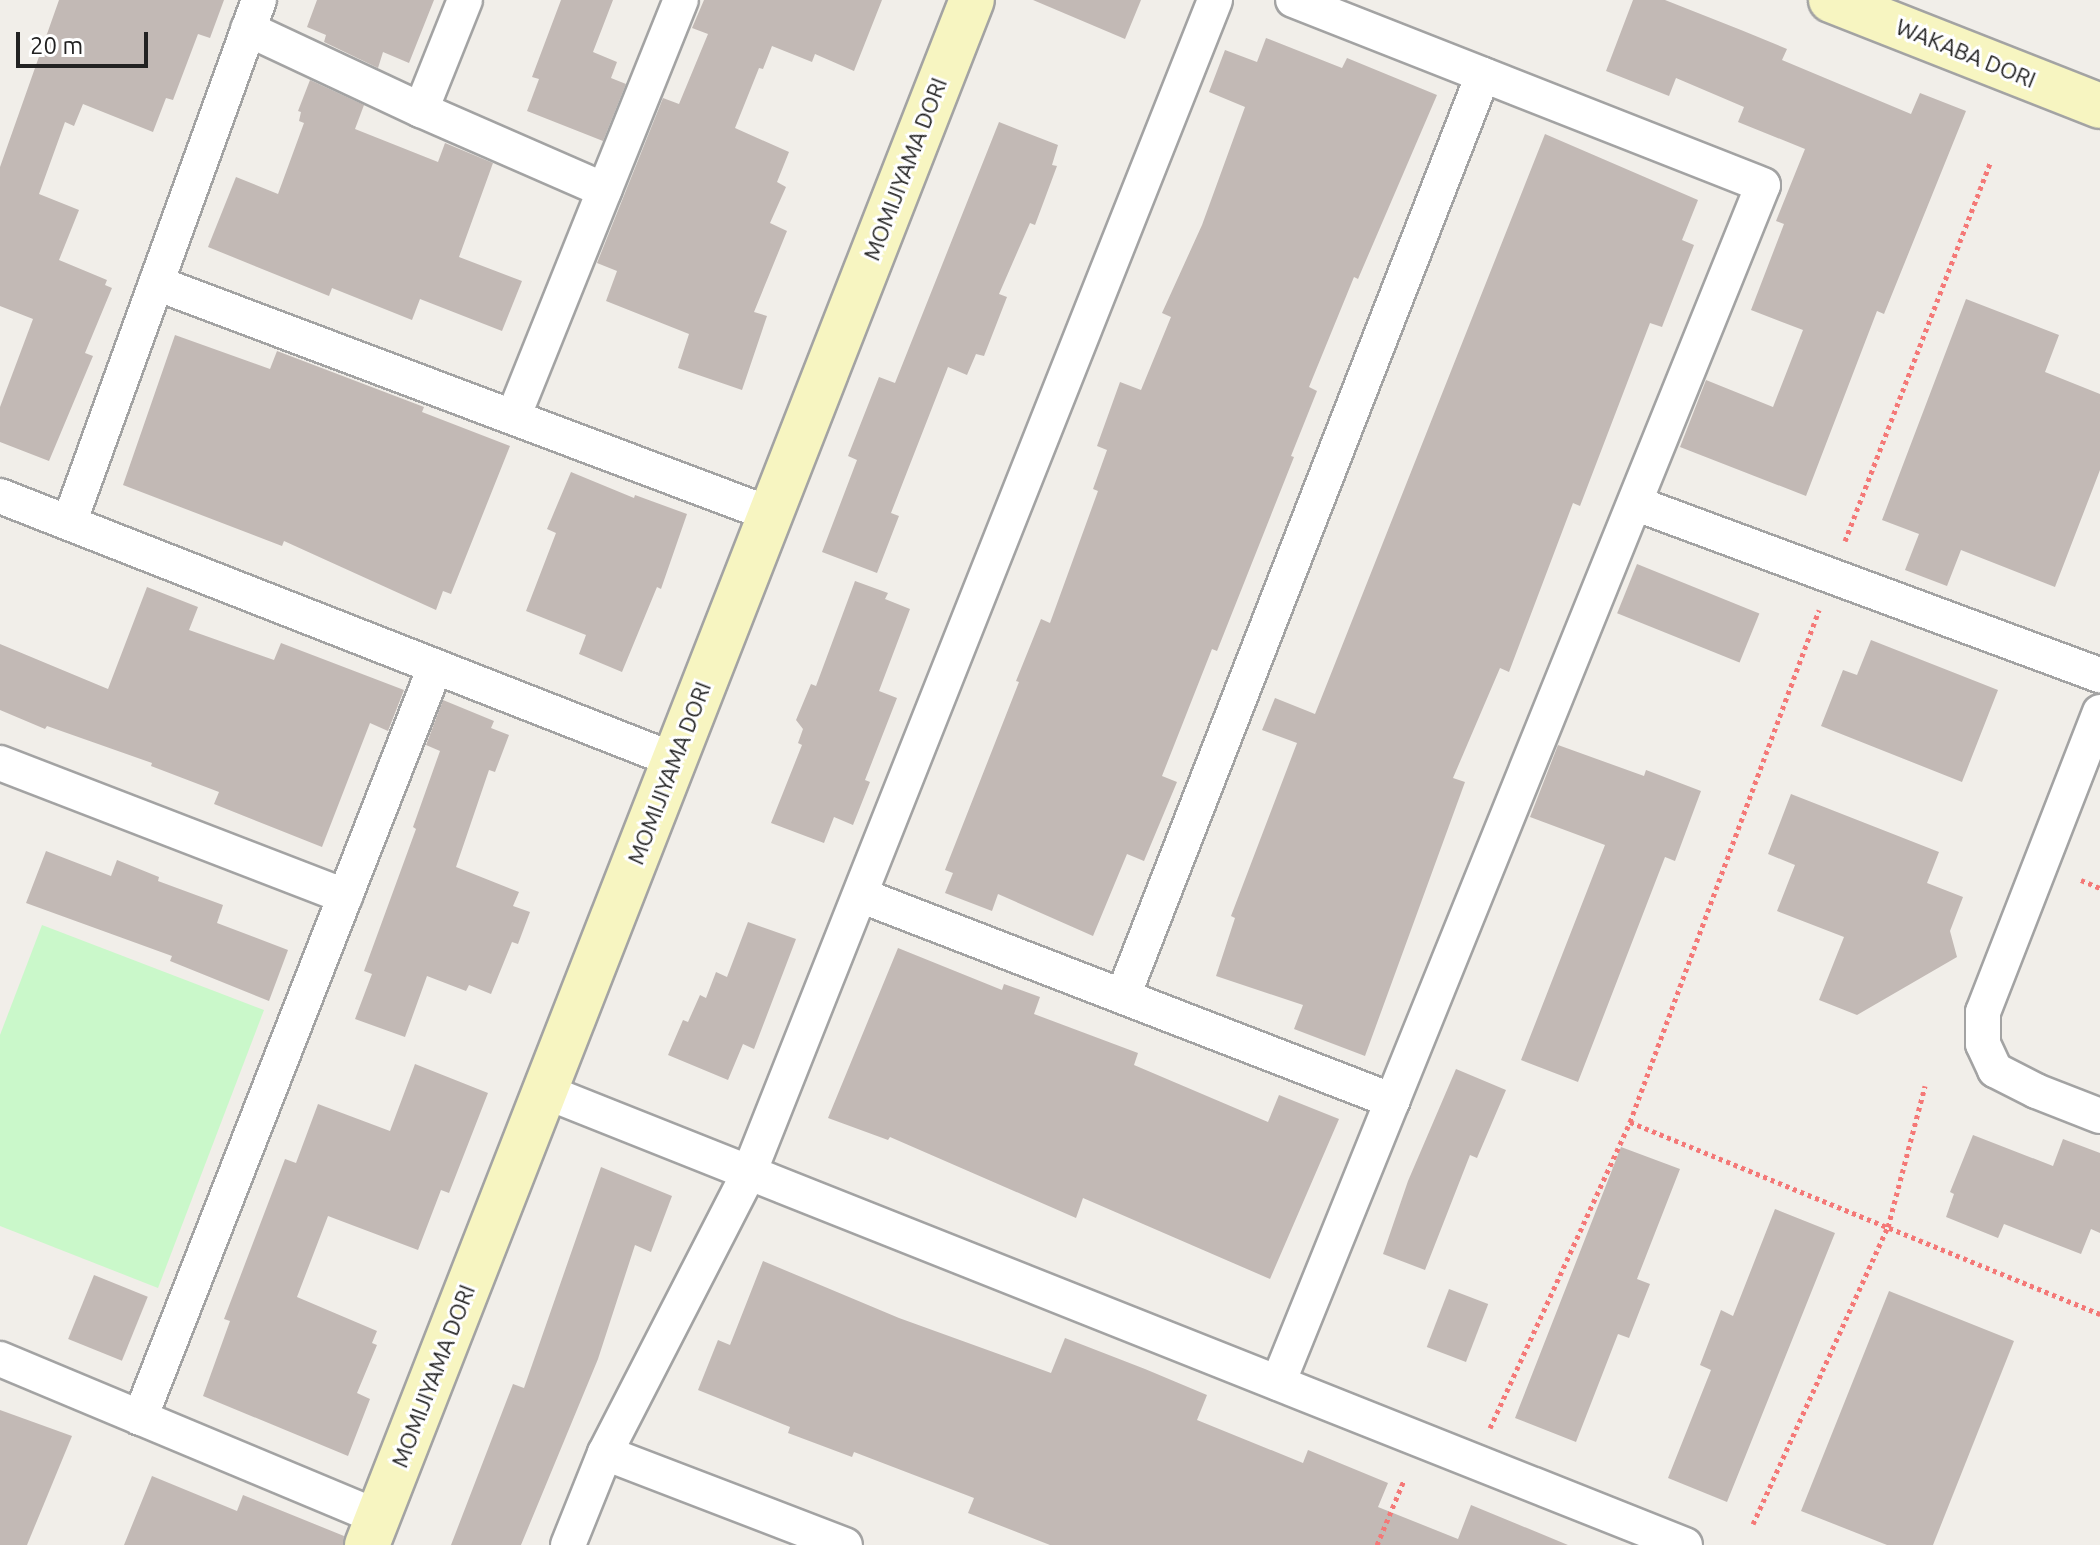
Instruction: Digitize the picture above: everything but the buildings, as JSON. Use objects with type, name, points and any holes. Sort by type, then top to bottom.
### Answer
[{"type":"street","points":[[421,110],[465,0]]},
{"type":"street","points":[[514,415],[681,0]]},
{"type":"street","name":"MOMIJIYAMA DORI","points":[[372,1531],[972,0]]},
{"type":"street","points":[[568,1545],[605,1453],[749,1173],[1215,0]]},
{"type":"street","points":[[1278,1383],[1637,504],[1763,185],[1293,0]]},
{"type":"street","name":"WAKABA DORI","points":[[1831,0],[2100,106]]},
{"type":"street","points":[[69,523],[254,14],[421,110],[604,190]]},
{"type":"street","points":[[1123,996],[1483,75]]},
{"type":"street","points":[[156,283],[514,415],[770,514]]},
{"type":"street","points":[[0,496],[674,760]]},
{"type":"street","points":[[1637,504],[2100,675]]},
{"type":"street","points":[[140,1418],[435,667]]},
{"type":"street","points":[[2100,712],[1983,1012],[1983,1044],[1995,1070],[2036,1091],[2100,1116]]},
{"type":"street","points":[[0,763],[345,896]]},
{"type":"street","points":[[860,895],[1393,1101]]},
{"type":"street","points":[[544,1091],[1685,1545]]},
{"type":"street","points":[[0,1359],[140,1418],[372,1531]]},
{"type":"street","points":[[605,1453],[845,1545]]},
{"type":"path","points":[[1489,1432],[1630,1122],[1831,576],[1991,161]]},
{"type":"path","points":[[2081,880],[2100,888]]},
{"type":"path","points":[[1753,1524],[1888,1227],[1925,1086]]},
{"type":"path","points":[[1630,1122],[2100,1314]]},
{"type":"path","points":[[1377,1545],[1404,1480]]},
{"type":"green space","points":[[42,925],[264,1010],[158,1288],[0,1226],[0,1035]]}]
